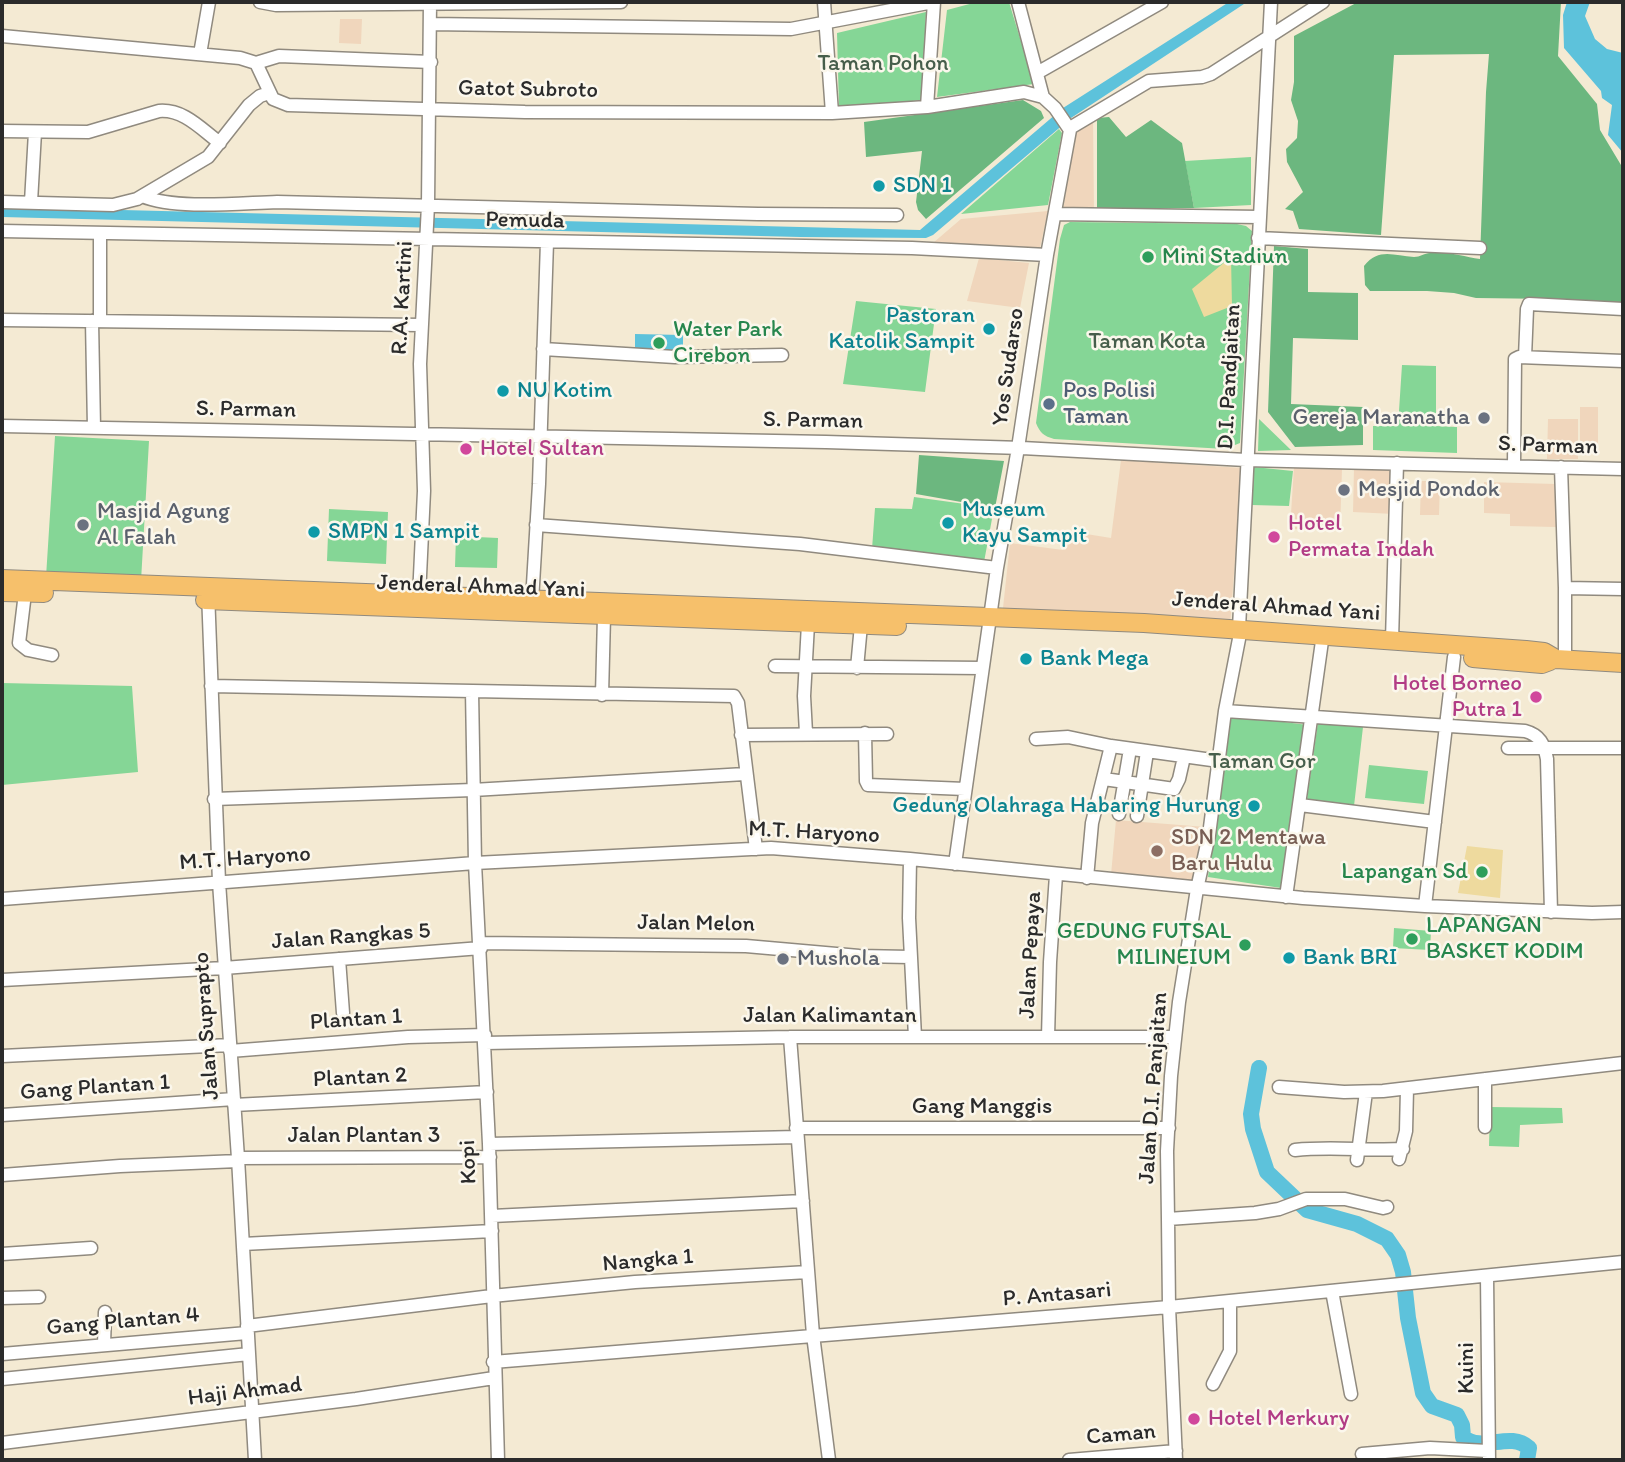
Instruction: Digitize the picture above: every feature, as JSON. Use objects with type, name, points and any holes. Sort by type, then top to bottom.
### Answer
[{"type":"highway","name":"Jenderal Ahmad Yani","points":[[2,579],[208,594],[604,616],[861,625],[955,622]]},
{"type":"highway","name":"Jenderal Ahmad Yani","points":[[2,592],[419,597],[955,622]]},
{"type":"highway","points":[[955,622],[989,624]]},
{"type":"highway","name":"Jenderal Ahmad Yani","points":[[989,624],[1392,640],[1544,652],[1561,660]]},
{"type":"highway","name":"Jenderal Ahmad Yani","points":[[989,624],[1033,632],[1175,635],[1239,633]]},
{"type":"highway","name":"Jenderal Ahmad Yani","points":[[1323,639],[1454,657],[1542,664],[1561,660],[1623,663]]},
{"type":"street","points":[[200,54],[209,2]]},
{"type":"street","points":[[260,2],[276,5],[621,2]]},
{"type":"street","points":[[824,2],[832,113]]},
{"type":"street","points":[[430,24],[772,30],[827,24],[933,2],[927,107]]},
{"type":"street","points":[[1018,2],[1043,97],[1068,126],[1149,81],[1211,74],[1322,2]]},
{"type":"street","points":[[1037,73],[1162,2]]},
{"type":"street","name":"D.I. Pandjaitan","points":[[1239,633],[1271,2]]},
{"type":"street","name":"R.A. Kartini","points":[[419,597],[424,491],[421,435],[422,325],[431,109],[430,3]]},
{"type":"street","points":[[2,36],[240,58],[256,63],[279,56],[431,62]]},
{"type":"street","points":[[2,202],[113,205],[125,204],[142,196],[203,161],[249,105],[269,93],[256,63]]},
{"type":"street","name":"Gatot Subroto","points":[[269,93],[280,103],[288,105],[832,113],[927,107],[1024,92],[1043,97]]},
{"type":"street","points":[[2,131],[88,132],[159,111],[171,110],[180,113],[220,143]]},
{"type":"street","name":"Yos Sudarso","points":[[955,864],[997,568],[1047,255],[1056,214],[1068,126]]},
{"type":"street","points":[[32,202],[34,132]]},
{"type":"street","points":[[142,196],[155,200],[202,203],[897,215]]},
{"type":"street","points":[[1056,214],[1259,217]]},
{"type":"street","name":"Pemuda","points":[[2,230],[899,248],[1047,255]]},
{"type":"street","points":[[94,428],[100,233]]},
{"type":"street","points":[[1258,238],[1480,248]]},
{"type":"street","points":[[532,601],[547,242]]},
{"type":"street","points":[[1525,357],[1529,304],[1623,309]]},
{"type":"street","points":[[2,320],[422,325]]},
{"type":"street","points":[[543,349],[675,357],[782,355]]},
{"type":"street","points":[[1514,466],[1515,359],[1525,357],[1623,361]]},
{"type":"street","name":"S. Parman","points":[[2,426],[1018,448],[1246,460],[1623,469]]},
{"type":"street","points":[[1392,640],[1397,463]]},
{"type":"street","points":[[1561,467],[1565,588],[1561,660]]},
{"type":"street","points":[[536,525],[800,544],[997,568]]},
{"type":"street","points":[[1565,588],[1623,589]]},
{"type":"street","points":[[25,593],[19,643],[27,650],[52,655]]},
{"type":"street","name":"Jalan Suprapto","points":[[208,594],[214,799],[255,1460]]},
{"type":"street","points":[[602,695],[604,616]]},
{"type":"street","points":[[806,733],[805,667],[808,624]]},
{"type":"street","points":[[857,668],[861,625]]},
{"type":"street","name":"Jalan D.I. Panjaitan","points":[[1176,1456],[1168,1219],[1169,1128],[1175,1037],[1178,1002],[1209,835],[1225,711],[1239,633]]},
{"type":"street","points":[[1286,897],[1323,639]]},
{"type":"street","points":[[1425,906],[1454,657]]},
{"type":"street","points":[[775,666],[982,668]]},
{"type":"street","points":[[211,686],[734,696],[738,703],[756,849]]},
{"type":"street","name":"Kopi","points":[[472,691],[475,863],[490,1151],[493,1362],[498,1460]]},
{"type":"street","points":[[1225,711],[1525,731],[1539,737],[1545,746],[1547,759],[1551,912]]},
{"type":"street","points":[[741,736],[806,733],[887,734]]},
{"type":"street","points":[[864,733],[868,785],[965,789]]},
{"type":"street","points":[[1036,739],[1068,737],[1147,752],[1219,761]]},
{"type":"street","points":[[1087,878],[1091,823],[1111,746]]},
{"type":"street","points":[[1508,748],[1623,748]]},
{"type":"street","points":[[1119,814],[1130,749]]},
{"type":"street","points":[[1138,816],[1147,752]]},
{"type":"street","points":[[1104,779],[1174,789],[1184,757]]},
{"type":"street","points":[[214,799],[473,790],[746,774]]},
{"type":"street","points":[[1300,805],[1435,822]]},
{"type":"street","name":"M.T. Haryono","points":[[2,899],[475,863],[756,849],[910,859],[1286,897],[1551,912],[1623,912]]},
{"type":"street","points":[[910,859],[910,957],[915,1037]]},
{"type":"street","name":"Jalan Pepaya","points":[[1048,1037],[1056,875]]},
{"type":"street","name":"Jalan Melon","points":[[481,945],[746,946],[859,956],[910,957]]},
{"type":"street","name":"Jalan Rangkas 5","points":[[2,980],[224,968],[481,945]]},
{"type":"street","points":[[339,959],[343,1013]]},
{"type":"street","name":"Plantan 1","points":[[2,1056],[230,1048],[408,1037],[485,1039]]},
{"type":"street","points":[[790,1037],[813,1335],[828,1460]]},
{"type":"street","name":"Jalan Kalimantan","points":[[485,1039],[1175,1037]]},
{"type":"street","points":[[1279,1087],[1366,1092],[1623,1063]]},
{"type":"street","points":[[1485,1079],[1485,1127]]},
{"type":"street","points":[[1295,1150],[1323,1147],[1357,1154],[1366,1151],[1401,1154],[1406,1131],[1407,1089]]},
{"type":"street","name":"Plantan 2","points":[[234,1102],[487,1092]]},
{"type":"street","points":[[1357,1154],[1366,1092]]},
{"type":"street","name":"Gang Plantan 1","points":[[2,1115],[234,1102]]},
{"type":"street","name":"Gang Manggis","points":[[490,1151],[797,1133],[1169,1128]]},
{"type":"street","name":"Jalan Plantan 3","points":[[2,1175],[238,1159],[490,1151]]},
{"type":"street","points":[[1168,1219],[1245,1214],[1296,1203],[1345,1199],[1384,1209],[1387,1207]]},
{"type":"street","points":[[492,1216],[803,1201]]},
{"type":"street","points":[[243,1244],[492,1231]]},
{"type":"street","points":[[2,1254],[91,1248]]},
{"type":"street","name":"P. Antasari","points":[[493,1362],[1169,1307],[1623,1262]]},
{"type":"street","name":"Nangka 1","points":[[247,1329],[492,1296],[662,1279],[808,1272]]},
{"type":"street","name":"Kuini","points":[[1487,1276],[1488,1449]]},
{"type":"street","points":[[1332,1291],[1346,1357],[1350,1394]]},
{"type":"street","points":[[2,1298],[39,1297]]},
{"type":"street","points":[[1213,1384],[1230,1351],[1230,1301]]},
{"type":"street","points":[[104,1345],[105,1312]]},
{"type":"street","name":"Gang Plantan 4","points":[[2,1354],[247,1329]]},
{"type":"street","points":[[2,1379],[249,1354]]},
{"type":"street","name":"Haji Ahmad","points":[[2,1443],[253,1412],[494,1378]]},
{"type":"street","points":[[1362,1454],[1430,1448],[1488,1449]]},
{"type":"street","name":"Caman","points":[[1069,1460],[1176,1456]]},
{"type":"shaded area","points":[[340,19],[362,19],[361,44],[339,43]]},
{"type":"shaded area","points":[[1093,117],[1094,213],[1063,212],[1074,128]]},
{"type":"shaded area","points":[[1048,211],[1040,248],[933,243],[961,219]]},
{"type":"shaded area","points":[[979,258],[1029,263],[1020,308],[967,301]]},
{"type":"shaded area","points":[[1580,407],[1598,407],[1598,453],[1580,453]]},
{"type":"shaded area","points":[[1548,419],[1578,419],[1578,459],[1547,459]]},
{"type":"shaded area","points":[[1121,460],[1242,468],[1230,626],[1003,608],[1010,543],[1063,550],[1068,531],[1111,538]]},
{"type":"shaded area","points":[[1294,467],[1342,469],[1340,530],[1290,529]]},
{"type":"shaded area","points":[[1354,468],[1394,469],[1394,514],[1353,512]]},
{"type":"shaded area","points":[[1421,481],[1440,481],[1439,515],[1420,515]]},
{"type":"shaded area","points":[[1484,482],[1556,484],[1556,527],[1510,526],[1510,514],[1484,513]]},
{"type":"shaded area","name":"SDN 2 Mentawa Baru Hulu","points":[[1116,820],[1206,827],[1192,884],[1111,875]]},
{"type":"green space","points":[[977,2],[1009,2],[1034,84],[937,97],[947,10]]},
{"type":"green space","points":[[1358,2],[1561,2],[1558,56],[1597,104],[1600,130],[1623,165],[1623,305],[1553,299],[1476,298],[1427,291],[1370,291],[1365,285],[1364,266],[1375,256],[1393,254],[1414,257],[1443,253],[1480,259],[1489,54],[1394,55],[1381,235],[1299,229],[1293,211],[1285,209],[1303,192],[1287,162],[1286,149],[1297,138],[1298,121],[1291,100],[1294,82],[1294,36]]},
{"type":"green space","name":"Taman Pohon","points":[[926,12],[922,100],[839,109],[837,33]]},
{"type":"green space","points":[[1023,100],[1041,111],[1044,118],[926,219],[918,210],[916,202],[922,151],[866,157],[864,122]]},
{"type":"green space","points":[[1109,117],[1126,137],[1151,120],[1182,143],[1194,208],[1097,209],[1097,118]]},
{"type":"green space","points":[[1059,129],[1062,133],[1048,205],[961,214]]},
{"type":"green space","points":[[1251,157],[1251,205],[1194,208],[1185,161]]},
{"type":"green space","name":"Taman Kota","points":[[1070,222],[1237,224],[1252,231],[1240,443],[1225,449],[1054,439],[1041,432],[1036,423],[1060,239],[1064,225]]},
{"type":"green space","points":[[1274,246],[1308,249],[1308,292],[1358,293],[1358,340],[1293,338],[1291,404],[1363,407],[1363,445],[1295,447],[1268,412]]},
{"type":"green space","points":[[856,301],[936,309],[925,392],[843,384]]},
{"type":"green space","points":[[1402,365],[1436,366],[1436,426],[1457,427],[1457,453],[1373,450],[1373,426],[1398,426]]},
{"type":"green space","points":[[1259,419],[1291,450],[1258,451]]},
{"type":"green space","points":[[55,436],[149,441],[141,581],[46,577]]},
{"type":"green space","points":[[919,455],[1004,461],[995,508],[916,494]]},
{"type":"green space","points":[[1254,467],[1293,471],[1289,506],[1252,505]]},
{"type":"green space","points":[[914,497],[994,508],[984,562],[872,549],[875,508],[912,509]]},
{"type":"green space","points":[[329,509],[388,512],[386,564],[327,561]]},
{"type":"green space","points":[[456,536],[498,538],[497,568],[455,567]]},
{"type":"green space","points":[[2,683],[132,686],[138,772],[2,785]]},
{"type":"green space","name":"Taman Gor","points":[[1228,715],[1308,725],[1281,888],[1208,877]]},
{"type":"green space","points":[[1318,722],[1363,727],[1354,806],[1307,799]]},
{"type":"green space","points":[[1369,765],[1428,771],[1424,804],[1365,798]]},
{"type":"green space","name":"LAPANGAN BASKET KODIM","points":[[1394,928],[1431,931],[1430,950],[1393,948]]},
{"type":"green space","points":[[1490,1107],[1562,1108],[1563,1123],[1520,1125],[1519,1147],[1489,1146]]},
{"type":"sand","points":[[1231,257],[1232,306],[1204,317],[1192,289]]},
{"type":"sand","name":"Lapangan Sd","points":[[1467,846],[1503,850],[1500,898],[1458,893]]},
{"type":"water","points":[[1229,2],[1247,2],[1071,118],[933,235],[926,238],[2,217],[2,207],[920,230],[1063,108]]},
{"type":"water","points":[[1567,2],[1590,2],[1585,16],[1595,39],[1607,49],[1623,53],[1623,153],[1608,135],[1612,105],[1602,98],[1601,91],[1564,48],[1563,15]]},
{"type":"water","name":"Water Park Cirebon","points":[[635,334],[683,335],[683,352],[635,352]]},
{"type":"waterway","points":[[1259,1068],[1251,1114],[1267,1172],[1307,1210],[1357,1224],[1387,1239],[1398,1255],[1403,1272],[1408,1318],[1423,1393],[1432,1406],[1457,1415],[1462,1425],[1463,1437],[1479,1443],[1521,1443],[1529,1448],[1527,1460]]},
{"type":"place","name":"SDN 1","points":[[879,186]]},
{"type":"place","name":"Mini Stadiun","points":[[1148,257]]},
{"type":"place","name":"Pastoran Katolik Sampit","points":[[989,329]]},
{"type":"place","name":"Water Park Cirebon","points":[[659,343]]},
{"type":"place","name":"NU Kotim","points":[[503,391]]},
{"type":"place","name":"Pos Polisi Taman","points":[[1049,404]]},
{"type":"place","name":"Gereja Maranatha","points":[[1484,418]]},
{"type":"place","name":"Hotel Sultan","points":[[466,449]]},
{"type":"place","name":"Mesjid Pondok","points":[[1344,490]]},
{"type":"place","name":"Museum Kayu Sampit","points":[[948,523]]},
{"type":"place","name":"Masjid Agung Al Falah","points":[[83,525]]},
{"type":"place","name":"SMPN 1 Sampit","points":[[314,532]]},
{"type":"place","name":"Hotel Permata Indah","points":[[1274,537]]},
{"type":"place","name":"Bank Mega","points":[[1026,659]]},
{"type":"place","name":"Hotel Borneo Putra 1","points":[[1536,697]]},
{"type":"place","name":"Gedung Olahraga Habaring Hurung","points":[[1254,806]]},
{"type":"place","name":"SDN 2 Mentawa Baru Hulu","points":[[1157,851]]},
{"type":"place","name":"Lapangan Sd","points":[[1482,872]]},
{"type":"place","name":"LAPANGAN BASKET KODIM","points":[[1412,939]]},
{"type":"place","name":"GEDUNG FUTSAL MILINEIUM","points":[[1245,945]]},
{"type":"place","name":"Bank BRI","points":[[1289,958]]},
{"type":"place","name":"Mushola","points":[[783,959]]},
{"type":"place","name":"Hotel Merkury","points":[[1194,1419]]}]
